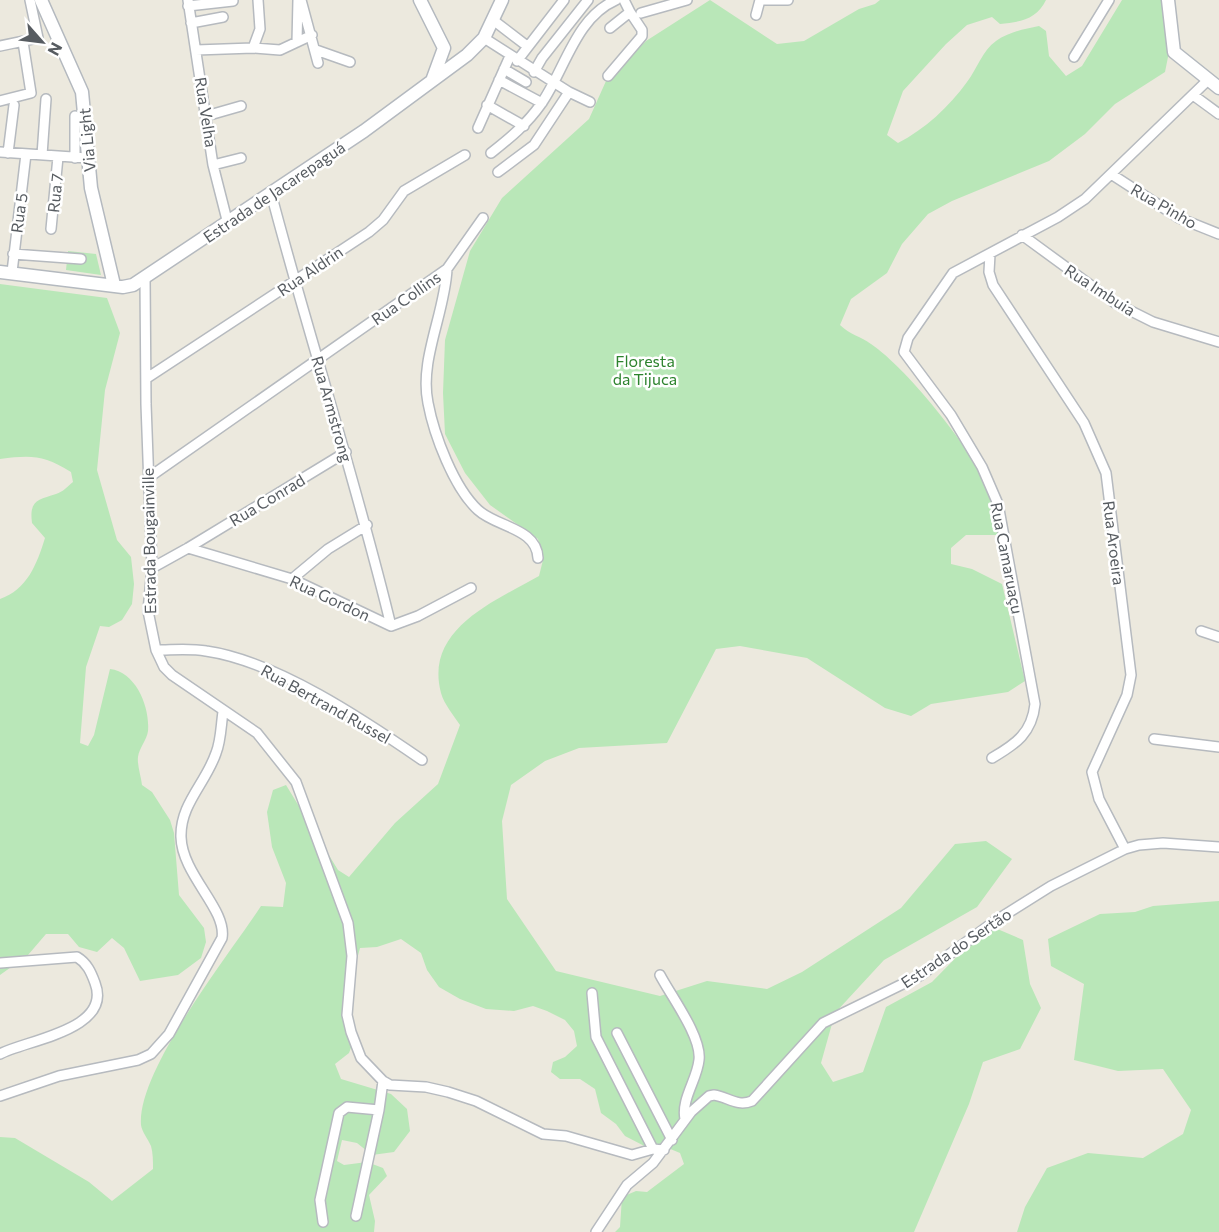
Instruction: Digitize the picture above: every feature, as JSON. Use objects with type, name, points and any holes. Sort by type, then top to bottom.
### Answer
[{"type":"street","points":[[0,46],[23,42],[39,36],[30,0]]},
{"type":"street","name":"Via Light","points":[[42,0],[82,92],[81,158],[91,188],[114,285]]},
{"type":"street","points":[[253,48],[260,29],[258,0]]},
{"type":"street","points":[[297,42],[300,0]]},
{"type":"street","points":[[300,0],[312,35],[318,63]]},
{"type":"street","points":[[420,0],[444,48],[432,81]]},
{"type":"street","name":"Estrada de Jacarepaguá","points":[[6,272],[128,286],[145,278],[228,224],[473,50],[484,38],[502,0]]},
{"type":"street","points":[[477,128],[504,69],[527,46],[564,0]]},
{"type":"street","points":[[534,72],[542,58],[588,0]]},
{"type":"street","points":[[608,76],[642,36],[642,30],[624,0]]},
{"type":"street","points":[[641,13],[687,0]]},
{"type":"street","points":[[756,15],[760,0],[788,0]]},
{"type":"street","points":[[1074,57],[1109,0]]},
{"type":"street","points":[[1168,0],[1174,52],[1219,87]]},
{"type":"street","points":[[188,3],[233,1]]},
{"type":"street","points":[[491,153],[524,126],[542,103],[580,32],[609,1]]},
{"type":"street","name":"Rua Velha","points":[[188,3],[213,165],[228,224]]},
{"type":"street","points":[[556,10],[580,32]]},
{"type":"street","points":[[610,28],[630,12]]},
{"type":"street","points":[[191,23],[223,17]]},
{"type":"street","points":[[493,20],[527,46]]},
{"type":"street","points":[[196,50],[253,48],[279,50],[312,35]]},
{"type":"street","points":[[484,38],[534,72],[590,102]]},
{"type":"street","points":[[0,101],[31,93],[23,42]]},
{"type":"street","points":[[444,48],[457,51],[473,50]]},
{"type":"street","points":[[316,50],[350,62]]},
{"type":"street","points":[[504,69],[526,82]]},
{"type":"street","points":[[499,80],[542,103]]},
{"type":"street","points":[[990,254],[1085,199],[1208,80]]},
{"type":"street","points":[[498,172],[534,145],[569,92]]},
{"type":"street","points":[[1193,96],[1219,114]]},
{"type":"street","points":[[42,155],[46,99]]},
{"type":"street","points":[[14,105],[4,152],[81,158],[75,116]]},
{"type":"street","points":[[487,105],[524,126]]},
{"type":"street","points":[[206,116],[241,106]]},
{"type":"street","name":"Rua 5","points":[[6,272],[13,254],[26,154]]},
{"type":"street","name":"Rua Aldrin","points":[[147,378],[294,282],[383,220],[405,192],[465,155]]},
{"type":"street","name":"Rua 7","points":[[51,229],[58,157]]},
{"type":"street","points":[[213,165],[241,158]]},
{"type":"street","name":"Rua Pinho","points":[[1111,174],[1179,218],[1219,234]]},
{"type":"street","name":"Rua Armstrong","points":[[271,194],[294,282],[367,525],[391,626]]},
{"type":"street","points":[[447,269],[483,218]]},
{"type":"street","name":"Rua Imbuia","points":[[1022,236],[1115,303],[1153,322],[1219,342]]},
{"type":"street","points":[[13,254],[81,259]]},
{"type":"street","name":"Rua Camaruaçu","points":[[990,254],[953,273],[908,338],[904,351],[956,424],[982,467],[998,504],[1035,704],[1033,717],[1020,741],[992,758]]},
{"type":"street","name":"Rua Aroeira","points":[[990,254],[989,272],[993,285],[1084,423],[1106,473],[1131,675],[1127,695],[1094,764],[1092,778],[1106,815],[1125,849]]},
{"type":"street","name":"Rua Collins","points":[[148,478],[447,269]]},
{"type":"street","name":"Rua Collins","points":[[447,269],[445,297],[426,381],[428,406],[458,483],[467,498],[490,520],[516,530],[533,542],[538,558]]},
{"type":"street","name":"Estrada Bougainville","points":[[145,278],[148,478],[152,567],[148,610],[156,650],[164,667],[172,675],[265,740],[296,782],[348,923],[352,956],[347,1015],[351,1032],[361,1058],[382,1081]]},
{"type":"street","name":"Rua Conrad","points":[[188,548],[346,452]]},
{"type":"street","points":[[292,579],[328,549],[367,525]]},
{"type":"street","points":[[152,567],[188,548]]},
{"type":"street","name":"Rua Gordon","points":[[188,548],[292,579],[391,626],[418,616],[471,588]]},
{"type":"street","points":[[1201,631],[1219,637]]},
{"type":"street","name":"Rua Bertrand Russel","points":[[156,650],[207,651],[265,668],[355,718],[422,760]]},
{"type":"street","points":[[0,1096],[60,1076],[138,1060],[151,1054],[169,1034],[222,938],[220,918],[189,868],[181,839],[183,815],[216,753],[223,712]]},
{"type":"street","points":[[1154,739],[1219,747]]},
{"type":"street","points":[[1125,849],[1153,843],[1219,847]]},
{"type":"street","name":"Estrada do Sertão","points":[[596,1232],[627,1185],[653,1163],[672,1140],[685,1119],[709,1096],[719,1095],[738,1103],[752,1101],[823,1023],[908,983],[995,921],[1051,886],[1125,849]]},
{"type":"street","points":[[0,963],[33,958],[77,957],[85,962],[96,986],[98,997],[85,1018],[65,1033],[15,1047],[0,1054]]},
{"type":"street","points":[[660,975],[699,1051],[697,1070],[684,1109],[685,1119]]},
{"type":"street","points":[[592,993],[596,1037],[653,1149]]},
{"type":"street","points":[[617,1033],[672,1140]]},
{"type":"street","points":[[356,1216],[379,1110],[382,1081],[390,1085],[426,1087],[476,1101],[543,1134],[566,1136],[632,1155],[653,1149],[664,1150]]},
{"type":"street","points":[[323,1222],[320,1200],[339,1113],[347,1107],[379,1110]]},
{"type":"green space","name":"Floresta da Tijuca","points":[[710,0],[777,44],[804,41],[859,9],[880,0],[1046,0],[1038,11],[1028,18],[1000,24],[992,17],[967,25],[946,44],[903,91],[887,135],[898,143],[918,131],[944,109],[967,82],[991,45],[1017,31],[1039,26],[1046,31],[1049,56],[1066,76],[1082,66],[1122,0],[1165,0],[1169,52],[1165,72],[1115,104],[1085,134],[1049,161],[952,201],[928,214],[902,244],[887,273],[851,299],[840,325],[886,356],[922,393],[958,438],[986,482],[993,499],[999,535],[966,535],[951,548],[951,564],[972,569],[1002,584],[1025,681],[1008,692],[931,704],[911,716],[885,708],[807,658],[740,646],[716,649],[667,743],[579,748],[545,761],[511,785],[502,821],[507,899],[556,971],[660,996],[707,981],[767,989],[802,972],[901,908],[955,844],[986,841],[1012,859],[977,907],[884,960],[835,1013],[821,1063],[833,1082],[863,1072],[886,1007],[932,982],[988,925],[1023,940],[1030,984],[1041,1008],[1020,1049],[983,1062],[969,1104],[914,1232],[615,1232],[620,1227],[622,1197],[636,1191],[647,1192],[684,1164],[680,1153],[668,1148],[654,1151],[625,1136],[616,1124],[601,1113],[595,1089],[580,1079],[560,1079],[551,1072],[553,1062],[565,1057],[577,1046],[574,1031],[565,1020],[533,1006],[514,1011],[486,1009],[460,999],[439,987],[427,970],[421,953],[401,939],[377,947],[360,948],[351,980],[349,1001],[349,1012],[357,1032],[349,1053],[335,1064],[341,1079],[391,1094],[407,1109],[410,1131],[394,1152],[372,1155],[357,1143],[342,1140],[337,1161],[344,1165],[367,1162],[383,1168],[387,1176],[369,1195],[375,1221],[374,1232],[0,1232],[0,1137],[15,1138],[89,1182],[112,1201],[153,1169],[151,1146],[141,1125],[144,1102],[154,1074],[188,1013],[261,906],[283,907],[286,883],[272,847],[267,812],[273,790],[286,785],[338,870],[349,877],[395,823],[438,784],[460,725],[441,693],[439,671],[443,651],[453,634],[467,620],[484,607],[539,576],[543,560],[538,539],[490,505],[465,473],[445,434],[443,393],[445,340],[470,251],[502,198],[589,119],[606,81],[646,41]]},
{"type":"green space","points":[[68,251],[96,254],[101,275],[66,270]]},
{"type":"green space","points":[[0,284],[107,298],[120,333],[105,390],[97,470],[117,540],[131,557],[134,584],[132,604],[122,620],[109,627],[100,626],[86,667],[80,743],[88,746],[94,735],[110,669],[127,677],[139,692],[147,712],[148,731],[138,757],[142,785],[152,792],[170,820],[174,833],[179,895],[204,928],[206,942],[201,958],[178,975],[140,981],[124,948],[112,938],[97,952],[79,947],[68,934],[46,934],[28,955],[0,975],[0,599],[24,583],[42,548],[45,538],[32,523],[31,515],[34,505],[40,500],[61,492],[73,482],[71,472],[45,459],[21,457],[0,459]]},
{"type":"green space","points":[[1219,901],[1219,1232],[1017,1232],[1025,1207],[1047,1168],[1088,1153],[1143,1158],[1183,1134],[1191,1110],[1163,1069],[1118,1071],[1074,1060],[1084,984],[1051,966],[1048,939],[1100,914],[1135,912],[1153,906]]}]
